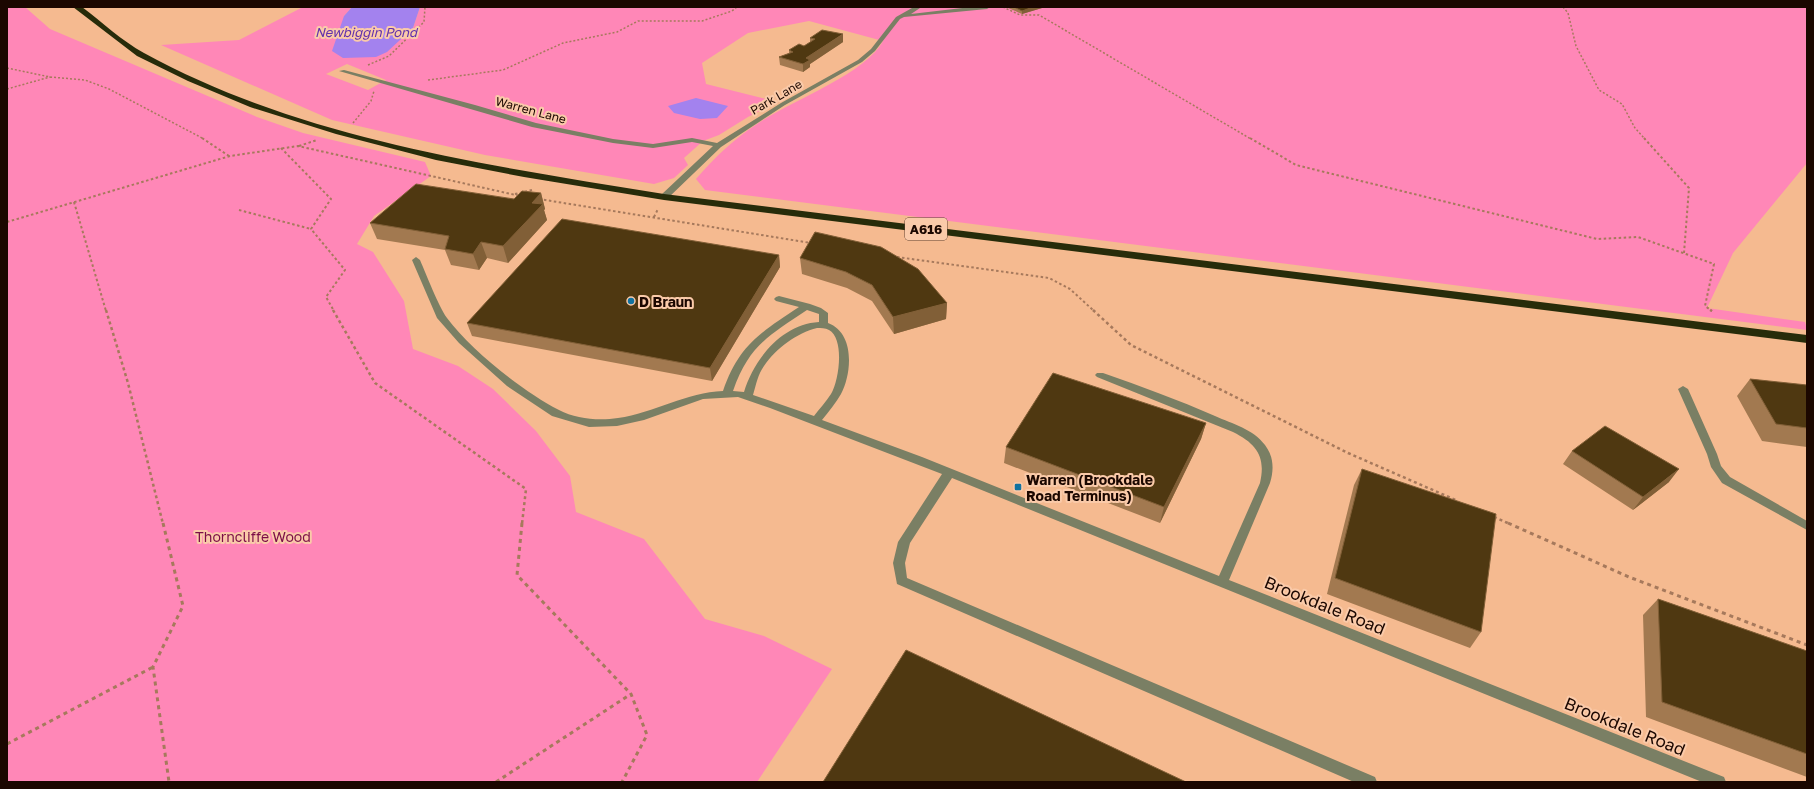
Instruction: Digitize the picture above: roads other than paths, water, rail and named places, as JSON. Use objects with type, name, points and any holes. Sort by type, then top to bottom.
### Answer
[{"type":"highway","name":"A616","points":[[77,7],[127,45],[153,60],[191,79],[253,105],[352,137],[436,157],[524,174],[664,197],[1807,339]]},
{"type":"street","points":[[898,18],[917,8],[914,7]]},
{"type":"street","points":[[898,18],[987,7]]},
{"type":"street","name":"Park Lane","points":[[664,197],[718,145],[783,104],[860,61],[873,50],[898,18]]},
{"type":"street","name":"Warren Lane","points":[[342,71],[473,106],[536,126],[653,146],[692,140],[718,145]]},
{"type":"street","points":[[416,260],[442,318],[462,341],[510,384],[556,412],[589,423],[617,422],[640,417],[702,396],[727,394],[747,397],[816,421],[836,393],[843,374],[844,356],[836,330],[824,325],[813,326],[797,333],[773,350],[757,369],[747,397]]},
{"type":"street","points":[[779,299],[807,306],[823,313],[824,325]]},
{"type":"street","points":[[727,394],[734,374],[748,352],[775,328],[807,306]]},
{"type":"street","points":[[1100,375],[1161,396],[1244,433],[1258,443],[1266,456],[1269,468],[1265,483],[1222,583]]},
{"type":"street","points":[[1683,389],[1716,467],[1726,480],[1807,526]]},
{"type":"street","name":"Brookdale Road","points":[[816,421],[918,460],[1719,782]]},
{"type":"street","points":[[949,473],[904,542],[899,563],[901,580],[1370,782]]},
{"type":"water","name":"Newbiggin Pond","points":[[352,7],[420,7],[413,28],[387,52],[376,57],[343,58],[332,51],[344,16]]},
{"type":"water","points":[[696,98],[728,106],[717,118],[700,119],[674,113],[668,106]]},
{"type":"place","name":"D Braun","points":[[631,301]]},
{"type":"place","name":"Warren (Brookdale Road Terminus)","points":[[1018,487]]},
{"type":"park label","name":"Thorncliffe Wood","points":[[253,536]]}]
